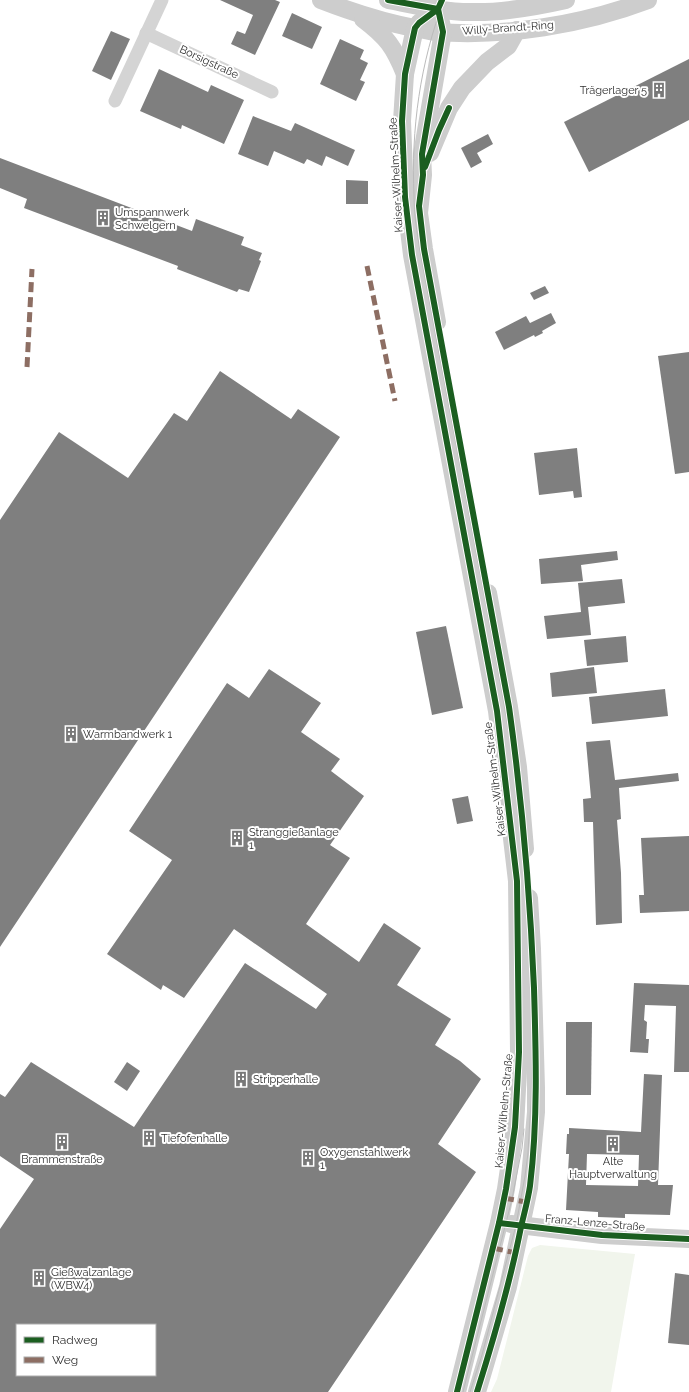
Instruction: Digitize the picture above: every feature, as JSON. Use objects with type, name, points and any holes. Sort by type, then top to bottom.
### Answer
[{"type":"main road","name":"Willy-Brandt-Ring","points":[[321,0],[356,14],[401,26],[434,32],[517,30],[573,22],[648,0]]},
{"type":"main road","name":"Willy-Brandt-Ring","points":[[388,0],[440,4],[470,12],[515,10],[566,0]]},
{"type":"main road","points":[[415,28],[440,4]]},
{"type":"main road","name":"Kaiser-Wilhelm-Straße","points":[[418,252],[419,206],[423,175],[422,154],[443,32],[440,4]]},
{"type":"main road","points":[[356,14],[379,32],[390,44],[405,74]]},
{"type":"main road","name":"Kaiser-Wilhelm-Straße","points":[[415,28],[405,74],[402,121],[405,197],[418,252],[447,409],[497,711],[517,881],[520,1052],[515,1127],[506,1189],[499,1223],[457,1392]]},
{"type":"main road","points":[[423,175],[439,130],[449,108],[462,88],[487,62],[508,46],[517,30]]},
{"type":"main road","name":"Kaiser-Wilhelm-Straße","points":[[447,409],[509,707],[518,767],[523,816],[532,949],[535,1025],[536,1112],[530,1188],[508,1287],[477,1392]]},
{"type":"main road","name":"Franz-Lenze-Straße","points":[[499,1223],[608,1235],[689,1239]]},
{"type":"street","points":[[115,101],[162,0]]},
{"type":"street","name":"Borsigstraße","points":[[146,33],[272,92]]},
{"type":"shaded area","points":[[540,1245],[635,1254],[611,1392],[491,1392],[497,1379],[528,1256],[532,1248]]},
{"type":"building","points":[[220,0],[275,0],[280,2],[255,55],[231,44],[237,31],[245,34],[253,15]]},
{"type":"building","points":[[292,13],[322,27],[312,49],[282,36]]},
{"type":"building","points":[[111,31],[130,39],[111,80],[92,71]]},
{"type":"building","points":[[340,39],[364,50],[360,59],[368,63],[360,80],[365,82],[356,101],[320,84]]},
{"type":"building","name":"Trägerlager 5","points":[[689,59],[689,120],[589,172],[564,122]]},
{"type":"building","points":[[159,69],[208,92],[211,85],[244,100],[224,144],[182,125],[181,129],[140,111]]},
{"type":"building","points":[[253,116],[291,131],[295,123],[355,150],[348,166],[326,156],[322,166],[307,159],[304,164],[274,151],[268,166],[238,154]]},
{"type":"building","points":[[488,134],[493,144],[477,153],[482,162],[471,168],[461,148]]},
{"type":"building","name":"Umspannwerk Schwelgern","points":[[0,158],[192,231],[196,219],[244,237],[241,245],[262,253],[259,260],[261,261],[249,292],[239,289],[237,292],[177,269],[178,266],[24,208],[27,199],[0,188]]},
{"type":"building","points":[[346,180],[368,181],[368,204],[346,204]]},
{"type":"building","points":[[545,286],[549,293],[534,300],[530,293]]},
{"type":"building","points":[[551,313],[556,323],[542,331],[543,333],[535,337],[534,335],[504,350],[495,332],[526,316],[530,323]]},
{"type":"building","points":[[689,352],[689,472],[675,474],[658,356]]},
{"type":"building","name":"Warmbandwerk 1","points":[[220,371],[291,419],[298,409],[340,437],[0,947],[0,520],[59,432],[128,478],[174,413],[187,421]]},
{"type":"building","points":[[577,448],[582,497],[574,498],[573,491],[539,495],[534,453]]},
{"type":"building","points":[[617,551],[618,560],[581,565],[583,581],[541,584],[539,559]]},
{"type":"building","points":[[622,579],[625,603],[588,607],[591,635],[547,639],[544,616],[581,612],[578,583]]},
{"type":"building","points":[[446,626],[463,708],[432,715],[416,632]]},
{"type":"building","points":[[626,636],[628,662],[587,666],[584,640]]},
{"type":"building","points":[[594,667],[597,693],[552,697],[550,673]]},
{"type":"building","points":[[269,669],[321,703],[301,732],[340,759],[331,771],[364,796],[330,845],[350,858],[306,924],[359,962],[384,923],[421,948],[397,985],[451,1019],[435,1045],[460,1061],[481,1079],[438,1144],[476,1172],[328,1392],[0,1392],[0,1229],[34,1179],[0,1156],[0,1094],[5,1097],[31,1062],[134,1127],[245,963],[316,1009],[327,994],[234,929],[184,998],[163,985],[161,990],[107,954],[172,860],[129,831],[227,683],[249,698]]},
{"type":"building","points":[[665,689],[668,716],[592,724],[589,697]]},
{"type":"building","points":[[610,740],[615,780],[678,773],[679,781],[619,788],[621,819],[617,820],[621,873],[622,923],[596,925],[593,822],[584,822],[583,799],[591,798],[586,742]]},
{"type":"building","points":[[468,796],[473,821],[457,824],[452,799]]},
{"type":"building","points":[[689,836],[689,911],[640,913],[639,895],[644,895],[641,838]]},
{"type":"building","points":[[634,983],[689,985],[689,1072],[674,1072],[676,1006],[645,1005],[644,1020],[647,1022],[646,1039],[649,1039],[648,1053],[630,1052]]},
{"type":"building","points":[[566,1022],[592,1022],[591,1095],[566,1095]]},
{"type":"building","points":[[127,1062],[140,1071],[127,1091],[114,1082]]},
{"type":"building","name":"Alte Hauptverwaltung","points":[[644,1074],[662,1075],[658,1185],[673,1185],[670,1215],[625,1214],[625,1218],[598,1217],[598,1212],[566,1210],[569,1154],[566,1154],[567,1134],[569,1134],[569,1128],[641,1132]],"holes":[[[587,1154],[639,1155],[638,1186],[586,1185]]]},
{"type":"building","points":[[675,1273],[689,1275],[689,1345],[668,1343]]},
{"type":"tram line","points":[[444,0],[429,48],[419,96],[413,171],[415,217],[511,745],[525,880],[531,973],[531,1101],[525,1176],[516,1225],[482,1355],[470,1392]]},
{"type":"tram line","points":[[463,1392],[512,1199],[522,1148],[524,1129]]},
{"type":"marked path","points":[[367,266],[395,401]]},
{"type":"marked path","points":[[27,367],[32,269]]},
{"type":"marked path","points":[[504,1198],[526,1202]]},
{"type":"marked path","points":[[493,1248],[516,1253]]},
{"type":"cycle path","points":[[388,0],[438,9]]},
{"type":"cycle path","points":[[442,0],[438,9],[443,32],[422,154],[423,175],[419,206],[424,249],[509,707],[525,847],[535,1013],[535,1112],[533,1162],[530,1186],[507,1290],[477,1392]]},
{"type":"cycle path","points":[[438,9],[419,23],[415,28],[405,74],[402,121],[405,197],[412,255],[497,711],[517,881],[519,1052],[515,1127],[506,1189],[499,1223],[457,1392]]},
{"type":"cycle path","points":[[425,167],[449,108]]},
{"type":"cycle path","points":[[499,1223],[602,1235],[689,1239]]},
{"type":"place","name":"Trägerlager 5","points":[[659,90]]},
{"type":"place","name":"Umspannwerk Schwelgern","points":[[103,218]]},
{"type":"place","name":"Warmbandwerk 1","points":[[71,734]]},
{"type":"place","name":"Stranggießanlage 1","points":[[237,838]]},
{"type":"place","name":"Stripperhalle","points":[[241,1079]]},
{"type":"place","name":"Tiefofenhalle","points":[[149,1138]]},
{"type":"place","name":"Brammenstraße","points":[[62,1142]]},
{"type":"place","name":"Alte Hauptverwaltung","points":[[613,1144]]},
{"type":"place","name":"Oxygenstahlwerk 1","points":[[308,1158]]},
{"type":"place","name":"Gießwalzanlage (WBW4)","points":[[39,1278]]}]
